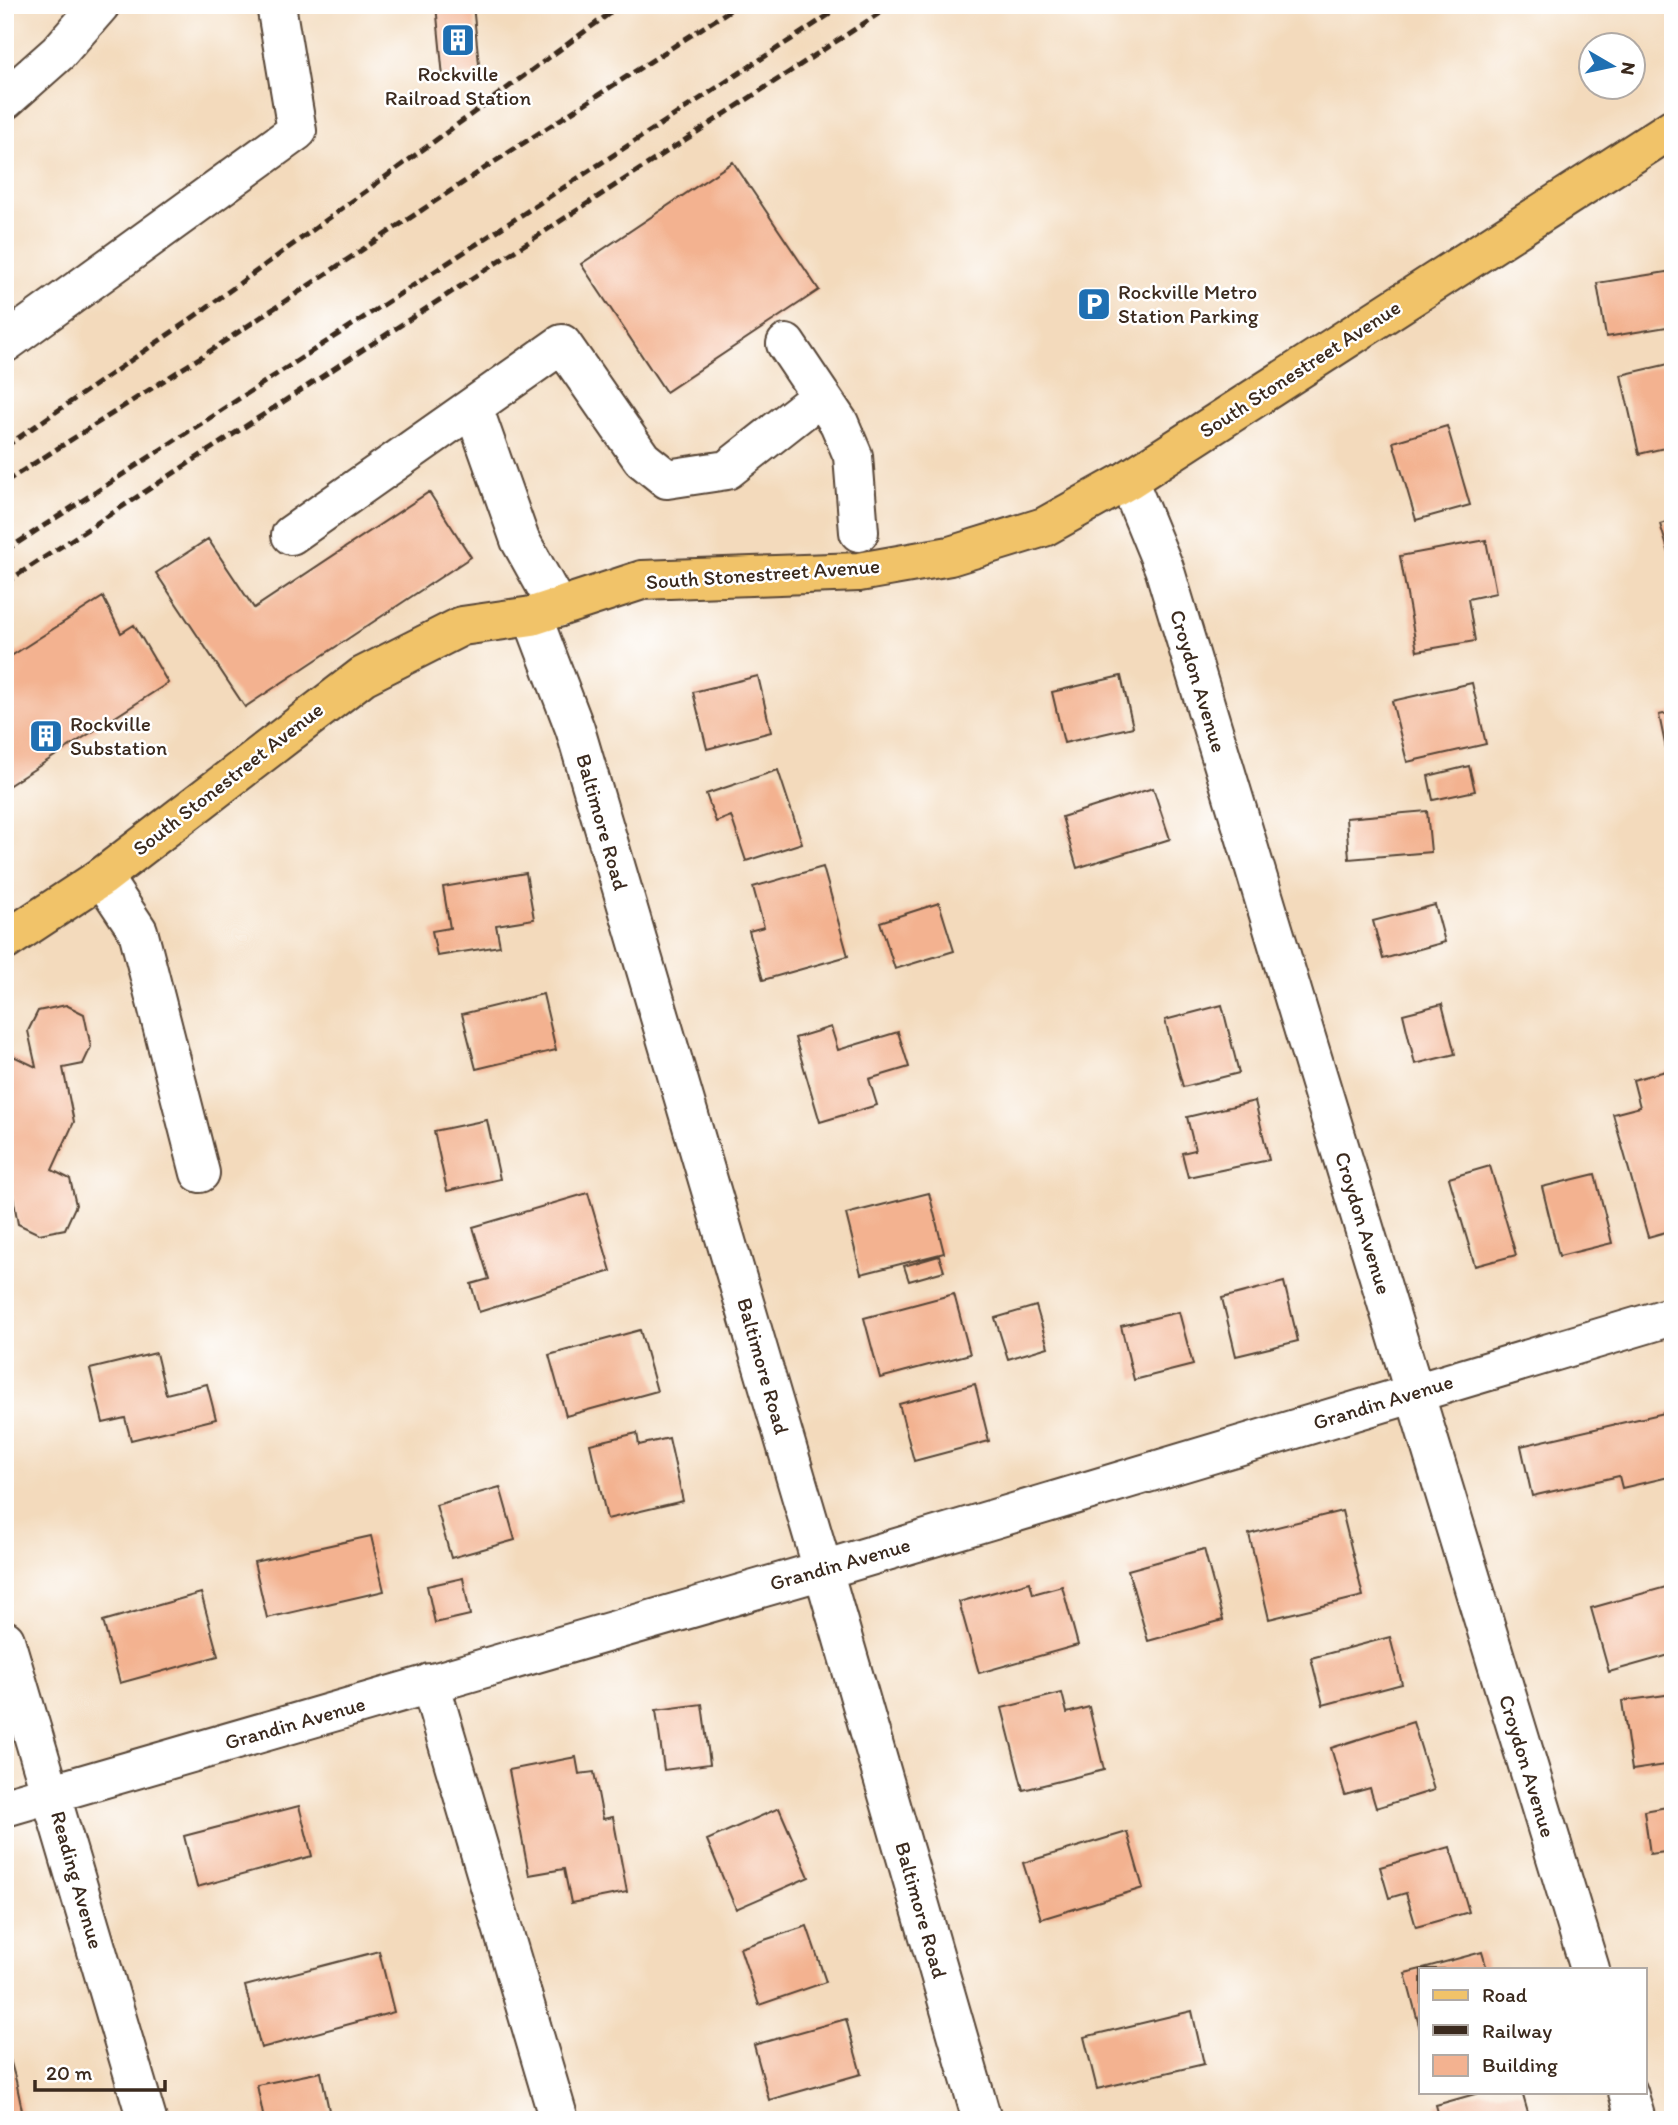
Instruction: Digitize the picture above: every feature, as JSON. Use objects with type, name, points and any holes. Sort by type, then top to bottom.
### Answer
[{"type":"main road","name":"South Stonestreet Avenue","points":[[5,941],[102,877],[363,676],[463,626],[545,612],[642,580],[859,572],[950,555],[1044,527],[1128,480],[1673,128]]},
{"type":"street","points":[[5,100],[58,53],[100,5]]},
{"type":"street","points":[[5,343],[297,131],[276,5]]},
{"type":"street","points":[[291,535],[562,344],[642,459],[667,479],[727,470],[821,396]]},
{"type":"street","points":[[786,344],[839,423],[853,456],[859,532]]},
{"type":"street","name":"Baltimore Road","points":[[472,407],[545,612],[575,729],[982,2120]]},
{"type":"street","name":"Croydon Avenue","points":[[1128,480],[1168,581],[1590,1968]]},
{"type":"street","points":[[102,877],[138,931],[200,1173]]},
{"type":"street","name":"Grandin Avenue","points":[[5,1807],[823,1570],[1673,1316]]},
{"type":"street","name":"Reading Avenue","points":[[5,1640],[147,2120]]},
{"type":"street","points":[[430,1683],[559,2120]]},
{"type":"street","points":[[1629,2094],[1636,2120]]},
{"type":"building","name":"Rockville Railroad Station","points":[[436,5],[473,5],[480,74],[443,77]]},
{"type":"building","points":[[733,162],[819,290],[666,392],[581,264]]},
{"type":"building","points":[[1673,271],[1673,326],[1606,337],[1597,283]]},
{"type":"building","points":[[1673,363],[1673,446],[1639,454],[1621,375]]},
{"type":"building","points":[[1447,426],[1470,505],[1416,520],[1393,442]]},
{"type":"building","points":[[429,492],[471,557],[245,707],[156,573],[208,539],[254,608]]},
{"type":"building","points":[[1673,520],[1673,563],[1672,563],[1660,524]]},
{"type":"building","points":[[1486,540],[1496,593],[1468,599],[1475,641],[1417,651],[1400,556]]},
{"type":"building","name":"Rockville Substation","points":[[103,597],[121,633],[134,625],[168,683],[5,788],[5,660]]},
{"type":"building","points":[[758,676],[771,732],[707,749],[693,692]]},
{"type":"building","points":[[1121,676],[1133,727],[1064,743],[1052,692]]},
{"type":"building","points":[[1472,683],[1486,744],[1407,762],[1392,701]]},
{"type":"building","points":[[1673,712],[1673,767],[1670,768],[1659,715]]},
{"type":"building","points":[[1469,766],[1475,791],[1433,800],[1428,776]]},
{"type":"building","points":[[778,770],[802,843],[746,861],[731,816],[716,822],[706,794]]},
{"type":"building","points":[[1153,788],[1170,839],[1077,868],[1062,817]]},
{"type":"building","points":[[1427,811],[1431,852],[1349,859],[1346,818]]},
{"type":"building","points":[[823,867],[848,956],[763,980],[749,931],[764,927],[753,887]]},
{"type":"building","points":[[526,873],[534,919],[496,925],[500,946],[437,956],[432,931],[450,928],[443,887]]},
{"type":"building","points":[[939,903],[954,951],[895,969],[880,922]]},
{"type":"building","points":[[1435,905],[1445,942],[1383,959],[1373,921]]},
{"type":"building","points":[[543,994],[556,1050],[476,1069],[462,1014]]},
{"type":"building","points":[[1442,1004],[1455,1054],[1415,1064],[1403,1014]]},
{"type":"building","points":[[66,1005],[84,1014],[91,1047],[83,1064],[63,1068],[74,1122],[52,1170],[70,1179],[76,1205],[65,1229],[39,1234],[18,1224],[8,1169],[5,1168],[5,1052],[36,1067],[28,1031],[38,1011]]},
{"type":"building","points":[[1222,1005],[1239,1073],[1183,1087],[1165,1020]]},
{"type":"building","points":[[831,1027],[838,1050],[898,1032],[909,1067],[869,1079],[877,1105],[820,1122],[795,1038]]},
{"type":"building","points":[[1673,1069],[1673,1230],[1648,1237],[1613,1114],[1640,1107],[1633,1080]]},
{"type":"building","points":[[1255,1101],[1269,1160],[1188,1177],[1182,1153],[1195,1150],[1187,1117]]},
{"type":"building","points":[[487,1120],[500,1179],[447,1191],[434,1131]]},
{"type":"building","points":[[1490,1166],[1516,1255],[1475,1266],[1449,1178]]},
{"type":"building","points":[[1595,1174],[1612,1243],[1559,1256],[1542,1187]]},
{"type":"building","points":[[588,1193],[611,1271],[479,1312],[471,1284],[489,1279],[473,1227]]},
{"type":"building","points":[[929,1193],[944,1253],[861,1274],[846,1214]]},
{"type":"building","points":[[939,1256],[944,1271],[909,1281],[904,1266]]},
{"type":"building","points":[[1284,1282],[1298,1341],[1236,1356],[1222,1298]]},
{"type":"building","points":[[954,1294],[970,1354],[880,1378],[864,1318]]},
{"type":"building","points":[[1036,1306],[1048,1347],[1008,1359],[995,1318]]},
{"type":"building","points":[[1179,1312],[1193,1365],[1134,1380],[1121,1326]]},
{"type":"building","points":[[640,1330],[657,1391],[566,1416],[549,1355]]},
{"type":"building","points":[[156,1353],[166,1394],[207,1384],[216,1419],[131,1440],[125,1418],[103,1423],[90,1369]]},
{"type":"building","points":[[975,1384],[989,1441],[914,1461],[899,1404]]},
{"type":"building","points":[[1673,1411],[1673,1476],[1622,1488],[1619,1476],[1532,1496],[1521,1446]]},
{"type":"building","points":[[637,1433],[639,1445],[669,1438],[683,1501],[607,1519],[590,1444]]},
{"type":"building","points":[[500,1487],[515,1540],[451,1558],[436,1505]]},
{"type":"building","points":[[1342,1511],[1363,1596],[1269,1619],[1249,1534]]},
{"type":"building","points":[[371,1536],[384,1591],[267,1618],[254,1562]]},
{"type":"building","points":[[1204,1549],[1223,1620],[1148,1641],[1128,1570]]},
{"type":"building","points":[[463,1578],[470,1615],[435,1623],[427,1586]]},
{"type":"building","points":[[1030,1582],[1033,1594],[1062,1586],[1078,1645],[979,1673],[959,1602]]},
{"type":"building","points":[[1673,1585],[1673,1654],[1609,1672],[1591,1608]]},
{"type":"building","points":[[201,1593],[218,1656],[120,1683],[103,1621]]},
{"type":"building","points":[[1390,1637],[1402,1684],[1323,1705],[1311,1658]]},
{"type":"building","points":[[1062,1693],[1067,1713],[1089,1707],[1104,1770],[1023,1790],[1002,1708]]},
{"type":"building","points":[[1673,1694],[1673,1764],[1632,1770],[1622,1701]]},
{"type":"building","points":[[702,1704],[710,1764],[664,1770],[656,1710]]},
{"type":"building","points":[[1413,1722],[1434,1790],[1376,1808],[1370,1788],[1345,1795],[1331,1748]]},
{"type":"building","points":[[576,1757],[579,1774],[594,1772],[603,1819],[613,1817],[627,1892],[571,1903],[564,1869],[529,1875],[509,1770]]},
{"type":"building","points":[[299,1806],[312,1856],[197,1887],[184,1836]]},
{"type":"building","points":[[1673,1806],[1673,1851],[1650,1854],[1644,1811]]},
{"type":"building","points":[[779,1808],[809,1877],[736,1909],[707,1840]]},
{"type":"building","points":[[1127,1832],[1143,1888],[1041,1919],[1023,1863]]},
{"type":"building","points":[[1450,1847],[1469,1912],[1416,1927],[1406,1893],[1389,1898],[1380,1867]]},
{"type":"building","points":[[807,1926],[826,1982],[759,2005],[740,1948]]},
{"type":"building","points":[[379,1951],[394,2012],[261,2048],[245,1986]]},
{"type":"building","points":[[1482,1952],[1487,1968],[1423,1968]]},
{"type":"building","points":[[1419,1970],[1419,2025],[1405,1973]]},
{"type":"building","points":[[1192,2011],[1204,2064],[1097,2089],[1084,2037]]},
{"type":"building","points":[[846,2019],[861,2074],[769,2100],[754,2045]]},
{"type":"building","points":[[5,2041],[16,2081],[24,2120],[5,2120]]},
{"type":"building","points":[[321,2072],[331,2120],[264,2120],[257,2085]]},
{"type":"building","points":[[1475,2094],[1523,2094],[1530,2120],[1440,2120],[1436,2105]]},
{"type":"railway","points":[[5,447],[188,321],[621,5]]},
{"type":"railway","points":[[5,482],[738,5]]},
{"type":"railway","points":[[5,551],[844,5]]},
{"type":"railway","points":[[5,583],[892,5]]},
{"type":"place","name":"Rockville Railroad Station","points":[[458,40]]},
{"type":"place","name":"Rockville Metro Station Parking","points":[[1094,304]]},
{"type":"place","name":"Rockville Substation","points":[[46,736]]}]
